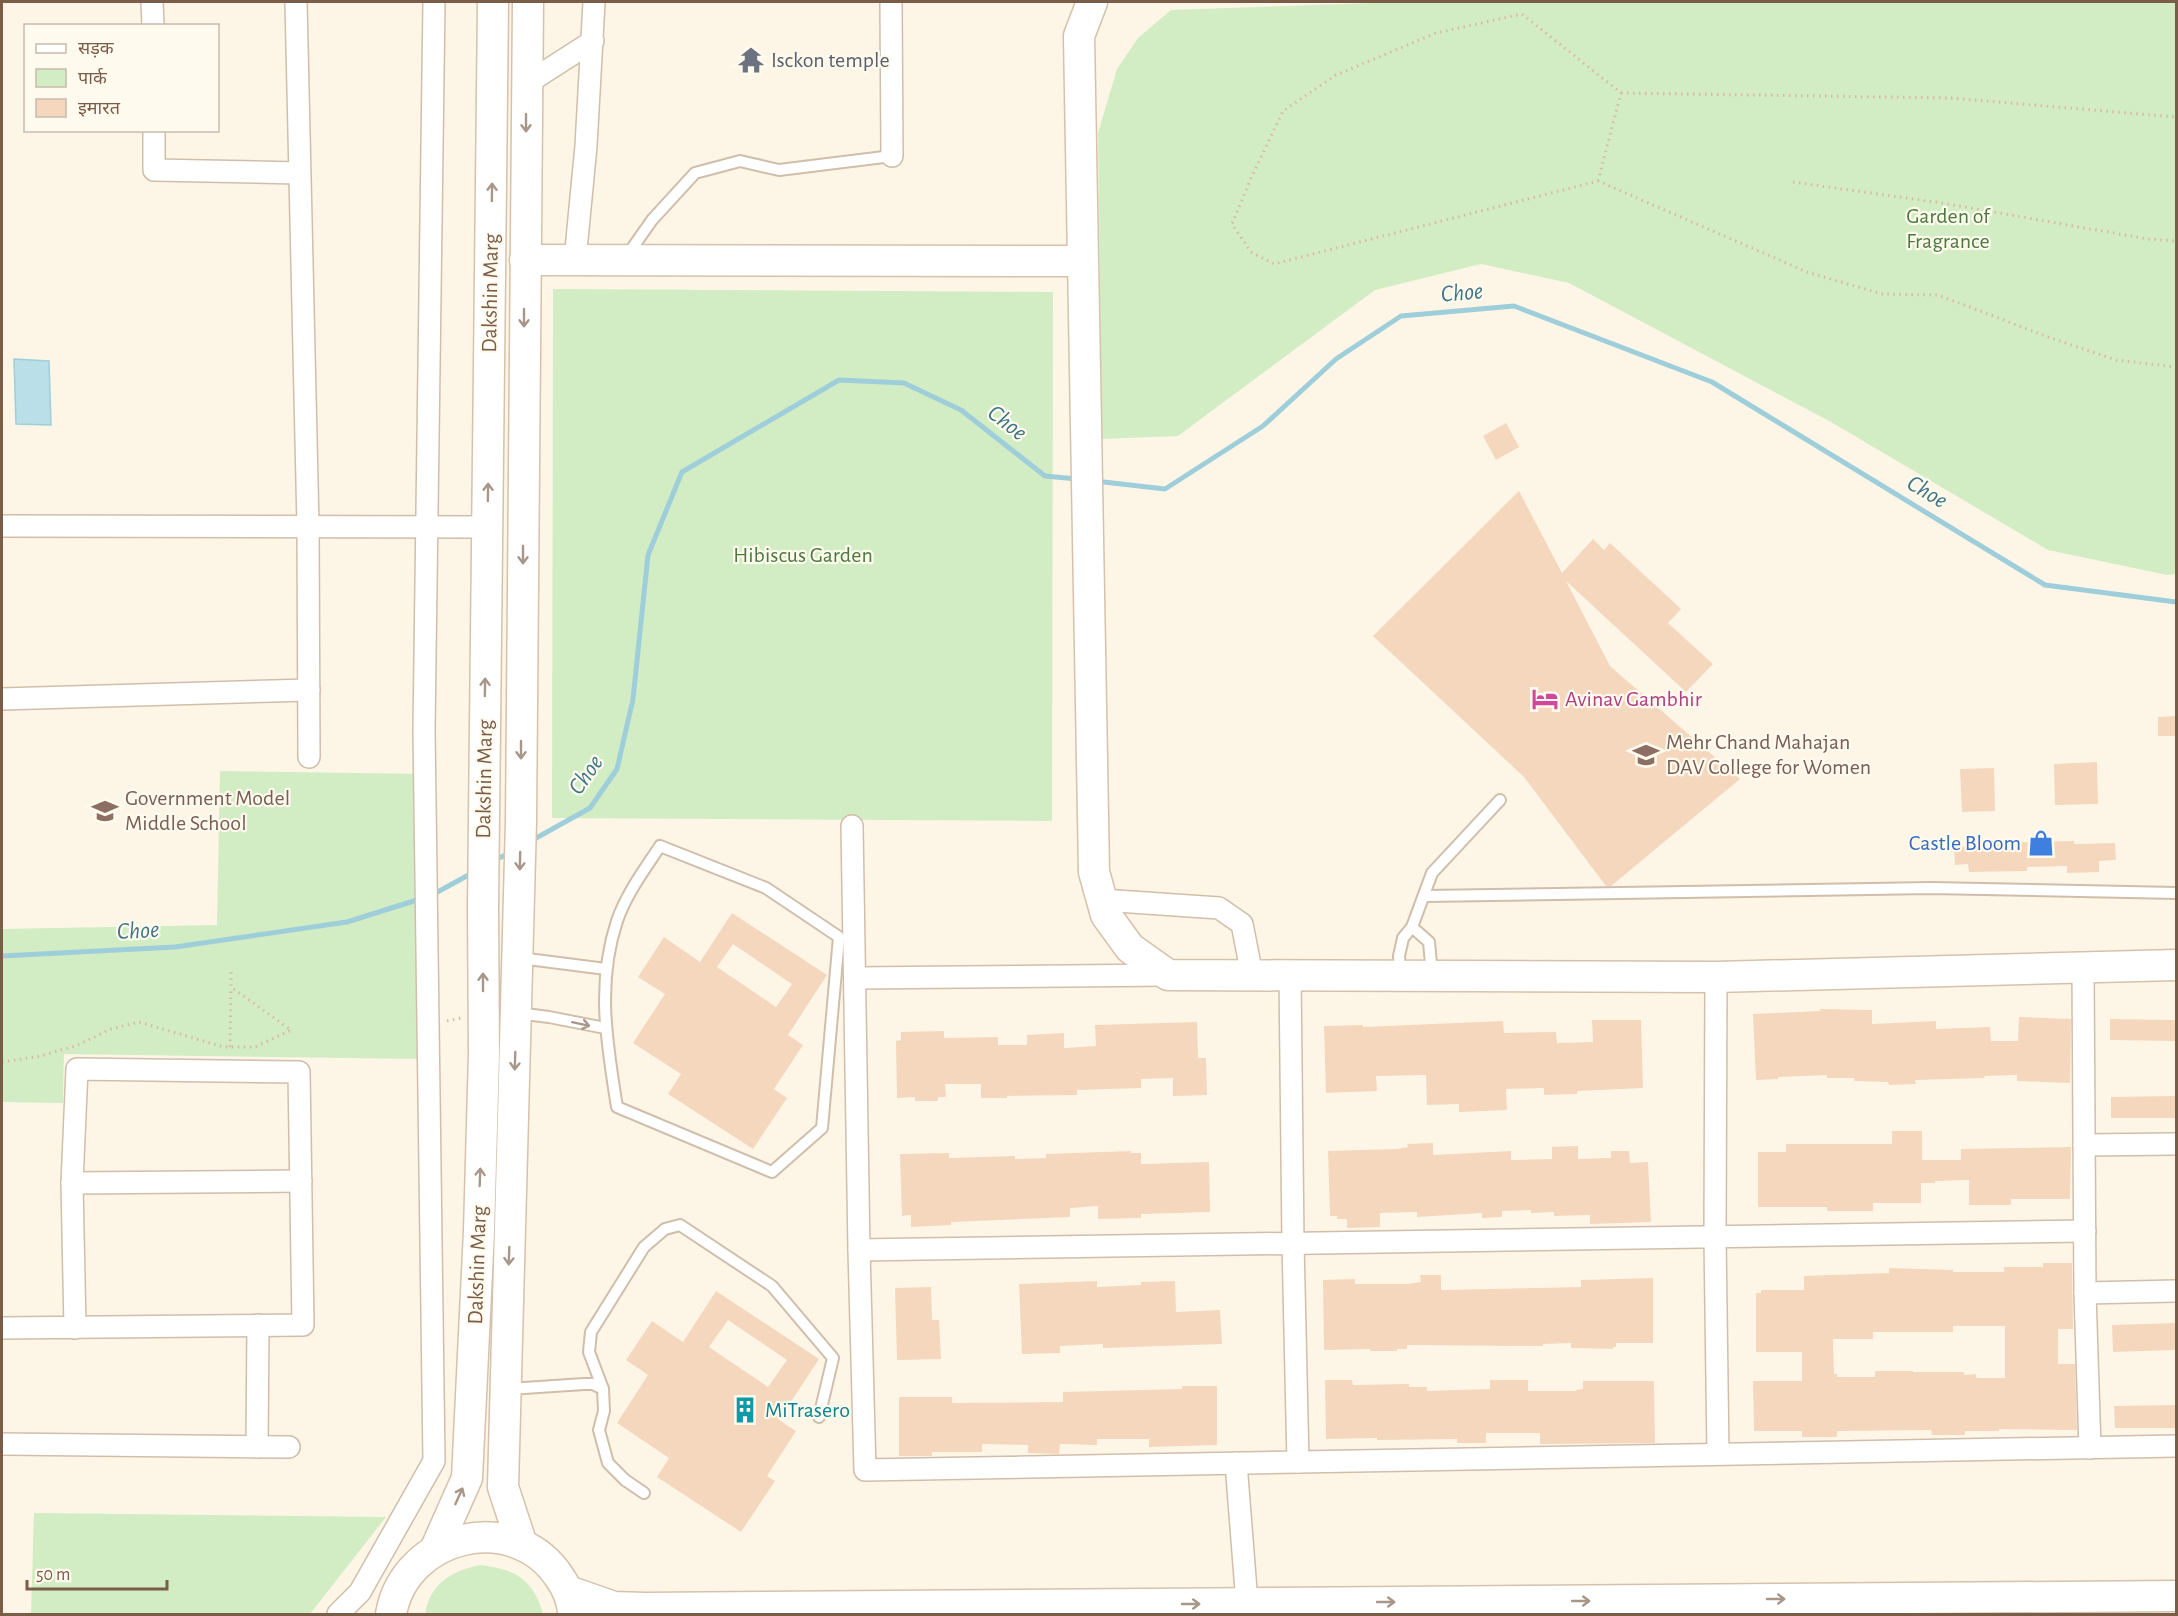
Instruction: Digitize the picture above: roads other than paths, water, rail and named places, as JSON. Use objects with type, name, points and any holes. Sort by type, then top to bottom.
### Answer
[{"type":"main road","name":"Dakshin Marg","points":[[435,1550],[467,1478],[479,1231],[484,1065],[483,908],[493,2]]},
{"type":"main road","name":"Dakshin Marg","points":[[522,1545],[503,1486],[521,821],[528,2]]},
{"type":"main road","points":[[1092,2],[1079,36],[1094,872],[1106,915],[1130,948],[1168,975],[1716,977],[2176,965]]},
{"type":"main road","points":[[525,260],[1082,261]]},
{"type":"main road","points":[[390,1612],[407,1576],[420,1561],[435,1550],[465,1538],[492,1537],[522,1545],[542,1557],[553,1569],[570,1603],[614,1607],[2176,1596]]},
{"type":"street","points":[[152,2],[153,24]]},
{"type":"street","points":[[296,2],[308,526],[309,757]]},
{"type":"street","points":[[338,1614],[360,1592],[434,1461],[424,730],[434,2]]},
{"type":"street","points":[[575,260],[593,41],[594,2]]},
{"type":"street","points":[[891,2],[892,156]]},
{"type":"street","points":[[526,84],[593,41]]},
{"type":"street","points":[[154,132],[154,170],[299,173]]},
{"type":"street","points":[[2,526],[488,527]]},
{"type":"street","points":[[2,699],[309,690]]},
{"type":"street","points":[[852,826],[865,1470],[2176,1446]]},
{"type":"street","points":[[1102,900],[1219,908],[1242,924],[1252,975]]},
{"type":"street","points":[[2083,968],[2085,1293],[2090,1448]]},
{"type":"street","points":[[855,978],[1168,975]]},
{"type":"street","points":[[1290,975],[1298,1462]]},
{"type":"street","points":[[1716,977],[1715,1236],[1718,1454]]},
{"type":"street","points":[[2,1328],[75,1328],[303,1325],[299,1071],[77,1069],[72,1183],[75,1328]]},
{"type":"street","points":[[2084,1145],[2176,1144]]},
{"type":"street","points":[[72,1183],[301,1181]]},
{"type":"street","points":[[859,1250],[2085,1231]]},
{"type":"street","points":[[2085,1293],[2176,1290]]},
{"type":"street","points":[[257,1447],[258,1325]]},
{"type":"street","points":[[2,1444],[289,1447]]},
{"type":"street","points":[[1236,1463],[1247,1604]]},
{"type":"lane","points":[[624,260],[652,220],[695,173],[740,161],[779,170],[892,156]]},
{"type":"lane","points":[[1400,976],[1399,956],[1403,938],[1412,927],[1432,873],[1500,800]]},
{"type":"lane","points":[[660,846],[766,888],[839,936],[822,1128],[772,1172],[617,1107],[605,1028],[606,969],[617,920],[660,846]]},
{"type":"lane","points":[[1425,896],[1931,888],[2176,893]]},
{"type":"lane","points":[[1412,927],[1429,942],[1432,977]]},
{"type":"lane","points":[[518,958],[606,969]]},
{"type":"lane","points":[[516,1013],[605,1028]]},
{"type":"lane","points":[[644,1493],[625,1480],[609,1463],[599,1430],[604,1411],[603,1389],[589,1352],[591,1332],[644,1247],[665,1229],[680,1225],[772,1286],[833,1358],[819,1418]]},
{"type":"lane","points":[[506,1389],[584,1384],[592,1384],[603,1389]]},
{"type":"water","points":[[14,359],[49,361],[51,425],[16,424]]},
{"type":"waterway","name":"Choe","points":[[1095,481],[1165,489],[1263,426],[1336,359],[1401,316],[1514,306],[1712,382],[2045,585],[2176,602]]},
{"type":"waterway","name":"Choe","points":[[529,842],[590,808],[617,769],[633,699],[648,555],[682,472],[839,380],[904,383],[961,410],[1045,476],[1077,479]]},
{"type":"waterway","name":"Choe","points":[[492,862],[511,852]]},
{"type":"waterway","name":"Choe","points":[[432,895],[474,872]]},
{"type":"waterway","name":"Choe","points":[[2,956],[175,947],[347,922],[420,899]]},
{"type":"place","name":"Isckon temple","points":[[751,60]]},
{"type":"place","name":"Avinav Gambhir","points":[[1545,699]]},
{"type":"place","name":"Mehr Chand Mahajan DAV College for Women","points":[[1646,755]]},
{"type":"place","name":"Government Model Middle School","points":[[105,811]]},
{"type":"place","name":"Castle Bloom","points":[[2041,843]]},
{"type":"place","name":"MiTrasero","points":[[745,1410]]},
{"type":"park label","name":"Garden of Fragrance","points":[[1948,228]]},
{"type":"park label","name":"Hibiscus Garden","points":[[803,555]]}]
